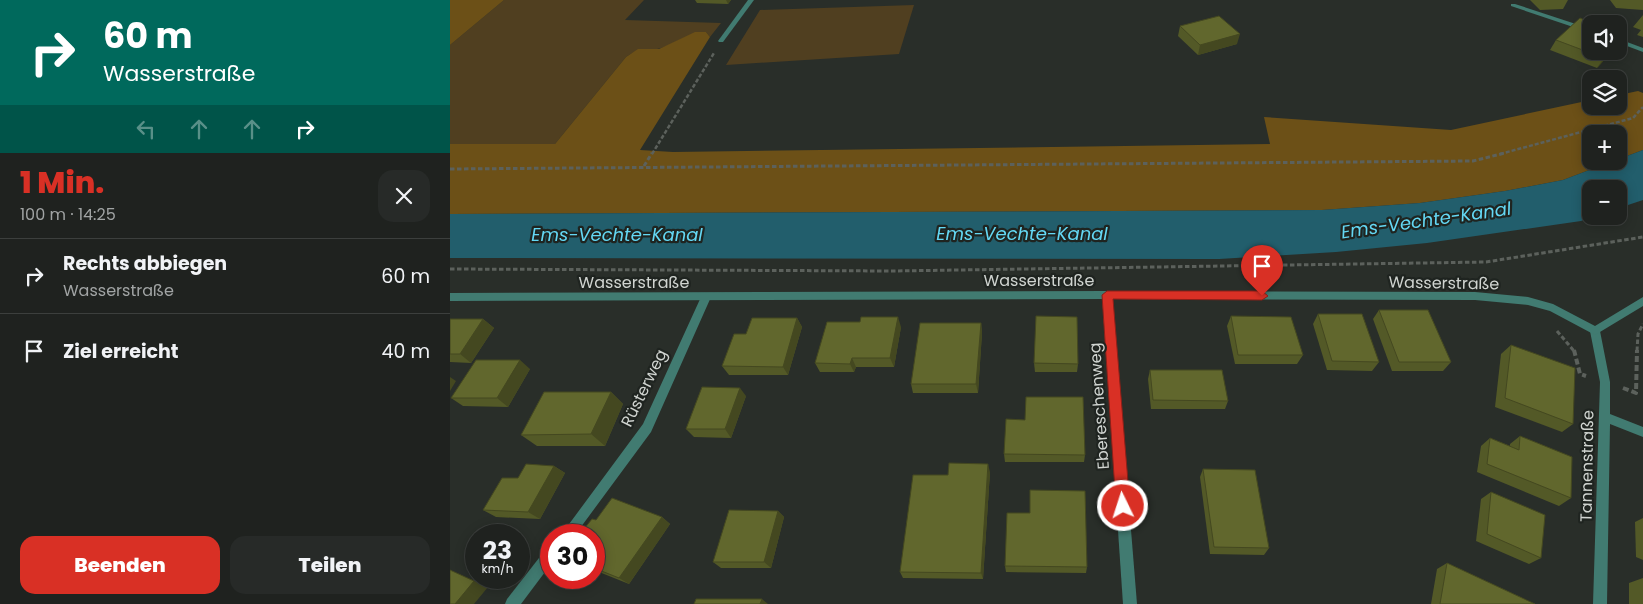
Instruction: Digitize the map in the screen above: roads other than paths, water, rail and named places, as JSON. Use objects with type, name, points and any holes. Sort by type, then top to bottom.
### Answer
[{"type":"street","points":[[721,41],[751,0]]},
{"type":"street","points":[[1513,4],[1582,28]]},
{"type":"street","points":[[1627,44],[1643,50]]},
{"type":"street","name":"Wasserstraße","points":[[450,297],[1107,295],[1484,297],[1528,301],[1553,308],[1595,331]]},
{"type":"street","name":"Ebereschenweg","points":[[1107,295],[1130,604]]},
{"type":"street","name":"Rüsterweg","points":[[574,524],[647,428],[706,297]]},
{"type":"street","points":[[1595,331],[1643,301]]},
{"type":"street","name":"Tannenstraße","points":[[1595,331],[1606,382],[1600,604]]},
{"type":"street","points":[[1604,418],[1643,432]]},
{"type":"street","points":[[512,604],[540,568]]},
{"type":"water","name":"Ems-Vechte-Kanal","points":[[1643,150],[1643,200],[1627,205],[1627,180],[1582,180],[1581,221],[1427,243],[1336,252],[1219,259],[450,258],[450,214],[1322,210],[1420,203],[1505,191],[1563,180],[1589,170],[1627,170],[1627,156]]}]
